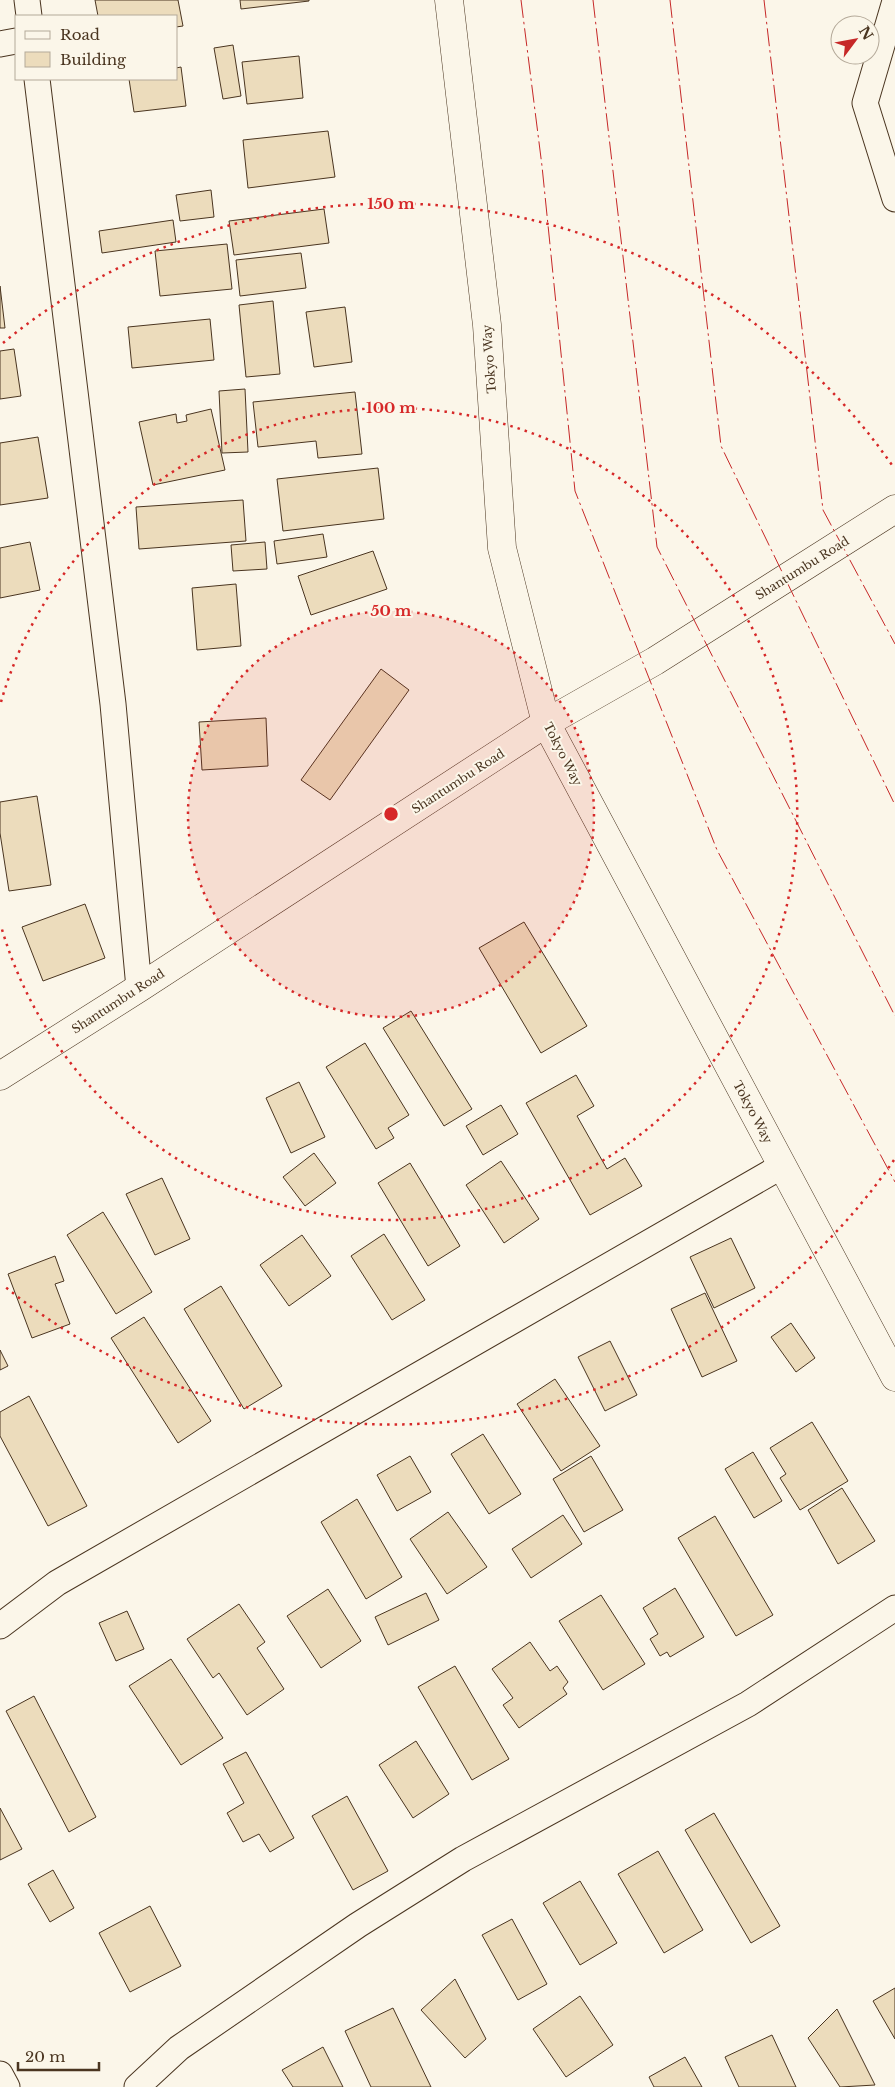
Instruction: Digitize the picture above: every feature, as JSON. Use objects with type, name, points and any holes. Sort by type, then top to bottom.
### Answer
[{"type":"main road","name":"Tokyo Way","points":[[449,0],[487,325],[502,548],[546,723],[895,1377]]},
{"type":"main road","name":"Shantumbu Road","points":[[0,1076],[139,988],[546,723],[655,661],[895,509]]},
{"type":"street","points":[[27,0],[29,15]]},
{"type":"street","points":[[895,1],[865,103],[895,199]]},
{"type":"street","points":[[0,44],[15,41]]},
{"type":"street","points":[[37,80],[113,704],[139,988]]},
{"type":"street","points":[[0,1626],[57,1583],[782,1166]]},
{"type":"street","points":[[137,2087],[179,2048],[358,1925],[462,1859],[748,1704],[895,1608]]},
{"type":"street","points":[[0,2074],[7,2087]]},
{"type":"building","points":[[95,0],[178,0],[183,26],[178,27],[178,15],[98,15]]},
{"type":"building","points":[[240,0],[309,0],[309,1],[241,9]]},
{"type":"building","points":[[233,45],[241,96],[223,99],[214,48]]},
{"type":"building","points":[[299,56],[303,98],[247,104],[242,62]]},
{"type":"building","points":[[181,67],[186,106],[134,112],[129,80],[178,80],[178,68]]},
{"type":"building","points":[[328,131],[335,177],[248,188],[243,140]]},
{"type":"building","points":[[211,190],[214,217],[180,221],[176,195]]},
{"type":"building","points":[[324,209],[329,243],[234,255],[229,221]]},
{"type":"building","points":[[173,220],[176,242],[102,253],[99,231]]},
{"type":"building","points":[[227,244],[232,289],[160,296],[155,251]]},
{"type":"building","points":[[301,253],[306,288],[240,296],[236,260]]},
{"type":"building","points":[[0,286],[5,328],[0,328]]},
{"type":"building","points":[[273,301],[280,374],[246,377],[239,305]]},
{"type":"building","points":[[345,307],[352,362],[314,367],[306,312]]},
{"type":"building","points":[[210,319],[214,360],[132,368],[128,327]]},
{"type":"building","points":[[14,349],[21,396],[0,399],[0,351]]},
{"type":"building","points":[[245,389],[248,452],[222,453],[219,391]]},
{"type":"building","points":[[355,392],[362,454],[318,458],[316,441],[258,447],[253,402]]},
{"type":"building","points":[[211,409],[225,470],[153,485],[139,422],[176,414],[177,423],[187,421],[186,415]]},
{"type":"building","points":[[38,437],[48,498],[0,505],[0,443]]},
{"type":"building","points":[[378,468],[384,519],[283,531],[277,479]]},
{"type":"building","points":[[243,500],[246,541],[139,549],[136,507]]},
{"type":"building","points":[[323,534],[327,557],[277,564],[274,541]]},
{"type":"building","points":[[30,542],[40,590],[0,598],[0,548]]},
{"type":"building","points":[[265,542],[267,569],[233,571],[231,545]]},
{"type":"building","points":[[373,551],[387,589],[311,615],[298,576]]},
{"type":"building","points":[[236,584],[241,646],[197,650],[192,588]]},
{"type":"building","points":[[381,669],[409,690],[330,800],[301,780]]},
{"type":"building","points":[[266,718],[268,766],[202,770],[199,722]]},
{"type":"building","points":[[37,796],[51,885],[9,891],[0,833],[0,802]]},
{"type":"building","points":[[85,904],[105,958],[43,981],[22,927]]},
{"type":"building","points":[[524,922],[587,1026],[541,1053],[479,948]]},
{"type":"building","points":[[411,1011],[472,1109],[444,1126],[383,1028]]},
{"type":"building","points":[[365,1043],[409,1115],[388,1128],[394,1138],[376,1149],[326,1067]]},
{"type":"building","points":[[576,1075],[594,1106],[577,1116],[607,1169],[625,1158],[642,1186],[590,1215],[526,1103]]},
{"type":"building","points":[[299,1082],[325,1137],[291,1153],[266,1098]]},
{"type":"building","points":[[501,1105],[518,1134],[483,1155],[466,1126]]},
{"type":"building","points":[[314,1153],[336,1183],[305,1206],[283,1177]]},
{"type":"building","points":[[501,1161],[539,1219],[504,1243],[466,1185]]},
{"type":"building","points":[[410,1163],[460,1246],[428,1266],[378,1183]]},
{"type":"building","points":[[162,1178],[190,1239],[155,1255],[126,1194]]},
{"type":"building","points":[[103,1212],[152,1292],[116,1314],[67,1235]]},
{"type":"building","points":[[384,1234],[425,1300],[392,1320],[351,1256]]},
{"type":"building","points":[[302,1235],[331,1276],[289,1306],[260,1265]]},
{"type":"building","points":[[731,1238],[755,1288],[714,1308],[690,1257]]},
{"type":"building","points":[[55,1256],[64,1281],[55,1284],[70,1324],[32,1338],[8,1274]]},
{"type":"building","points":[[221,1286],[282,1386],[244,1409],[184,1309]]},
{"type":"building","points":[[705,1293],[737,1361],[702,1377],[671,1309]]},
{"type":"building","points":[[144,1317],[211,1421],[178,1443],[111,1338]]},
{"type":"building","points":[[791,1323],[815,1358],[796,1372],[771,1337]]},
{"type":"building","points":[[610,1341],[637,1395],[605,1411],[578,1357]]},
{"type":"building","points":[[0,1350],[8,1366],[0,1370]]},
{"type":"building","points":[[555,1379],[600,1446],[561,1471],[517,1404]]},
{"type":"building","points":[[29,1396],[87,1506],[48,1526],[0,1436],[0,1412]]},
{"type":"building","points":[[812,1422],[848,1481],[800,1510],[780,1478],[786,1474],[770,1448]]},
{"type":"building","points":[[483,1434],[521,1494],[489,1514],[451,1454]]},
{"type":"building","points":[[753,1452],[782,1501],[754,1518],[725,1469]]},
{"type":"building","points":[[410,1456],[431,1492],[397,1511],[377,1475]]},
{"type":"building","points":[[591,1456],[623,1510],[584,1532],[553,1479]]},
{"type":"building","points":[[842,1488],[875,1541],[838,1564],[808,1510]]},
{"type":"building","points":[[357,1499],[402,1577],[366,1599],[321,1522]]},
{"type":"building","points":[[448,1512],[487,1567],[447,1594],[410,1539]]},
{"type":"building","points":[[563,1515],[582,1544],[531,1578],[512,1549]]},
{"type":"building","points":[[715,1516],[773,1615],[736,1636],[678,1538]]},
{"type":"building","points":[[675,1588],[704,1637],[670,1657],[667,1652],[660,1656],[650,1639],[658,1634],[643,1608]]},
{"type":"building","points":[[328,1589],[361,1641],[321,1668],[287,1616]]},
{"type":"building","points":[[426,1593],[439,1620],[388,1645],[375,1617]]},
{"type":"building","points":[[601,1595],[645,1664],[603,1690],[559,1621]]},
{"type":"building","points":[[239,1604],[265,1642],[257,1648],[284,1689],[247,1715],[219,1673],[213,1678],[187,1639]]},
{"type":"building","points":[[127,1611],[144,1649],[116,1661],[99,1623]]},
{"type":"building","points":[[530,1642],[550,1671],[557,1666],[568,1682],[563,1688],[567,1694],[519,1728],[503,1705],[513,1698],[492,1669]]},
{"type":"building","points":[[171,1659],[223,1738],[181,1765],[129,1686]]},
{"type":"building","points":[[455,1666],[509,1759],[472,1780],[418,1687]]},
{"type":"building","points":[[34,1696],[96,1817],[69,1832],[6,1711]]},
{"type":"building","points":[[416,1741],[449,1794],[413,1818],[379,1765]]},
{"type":"building","points":[[246,1752],[294,1838],[270,1852],[259,1834],[243,1842],[227,1813],[244,1803],[223,1764]]},
{"type":"building","points":[[347,1796],[388,1871],[353,1890],[312,1816]]},
{"type":"building","points":[[0,1808],[22,1849],[0,1860]]},
{"type":"building","points":[[714,1813],[780,1926],[751,1943],[685,1830]]},
{"type":"building","points":[[658,1851],[703,1930],[664,1953],[618,1874]]},
{"type":"building","points":[[53,1870],[74,1908],[50,1922],[28,1884]]},
{"type":"building","points":[[580,1881],[617,1943],[580,1965],[543,1903]]},
{"type":"building","points":[[150,1906],[181,1966],[130,1992],[99,1933]]},
{"type":"building","points":[[512,1919],[547,1984],[518,2000],[482,1935]]},
{"type":"building","points":[[455,1979],[486,2039],[465,2058],[421,2010]]},
{"type":"building","points":[[895,1988],[895,2039],[873,2001]]},
{"type":"building","points":[[580,1996],[613,2045],[566,2077],[533,2029]]},
{"type":"building","points":[[393,2008],[431,2087],[371,2087],[345,2031]]},
{"type":"building","points":[[837,2009],[875,2085],[840,2087],[808,2038]]},
{"type":"building","points":[[772,2035],[796,2087],[739,2087],[725,2057]]},
{"type":"building","points":[[323,2047],[343,2087],[293,2087],[282,2070]]},
{"type":"building","points":[[685,2057],[702,2087],[654,2087],[649,2077]]},
{"type":"power","points":[[521,0],[542,166],[575,491],[717,850],[895,1182]]},
{"type":"power","points":[[593,0],[657,547],[895,1016]]},
{"type":"power","points":[[670,0],[721,446],[895,805]]},
{"type":"power","points":[[764,0],[823,510],[895,644]]}]
